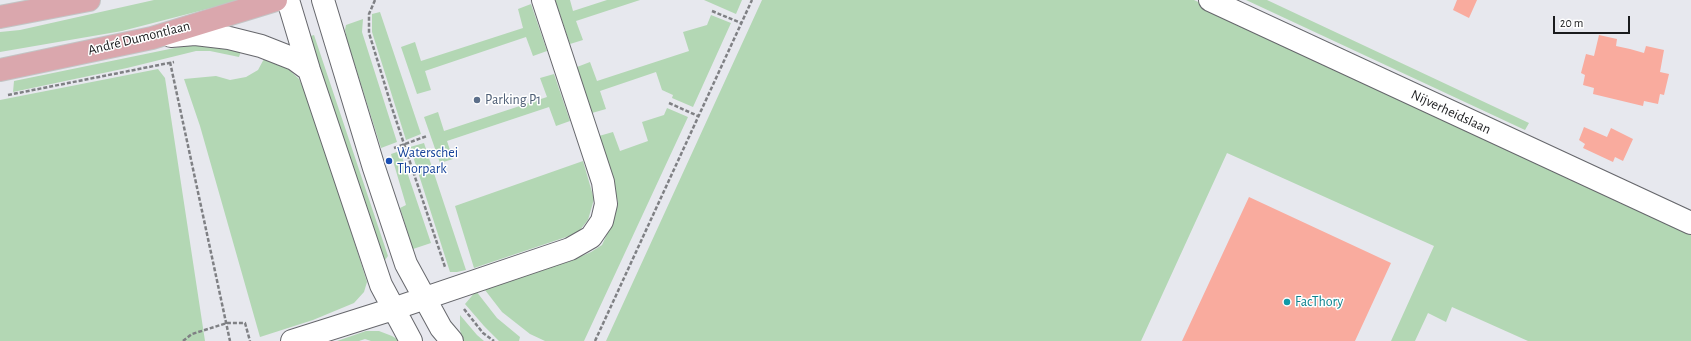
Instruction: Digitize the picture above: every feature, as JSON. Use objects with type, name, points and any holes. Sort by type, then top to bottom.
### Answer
[{"type":"main road","points":[[0,17],[89,0]]},
{"type":"main road","name":"André Dumontlaan","points":[[0,70],[152,38],[276,0]]},
{"type":"street","points":[[288,0],[309,70],[381,285],[411,341]]},
{"type":"street","points":[[323,0],[371,160],[406,264],[423,298],[441,328],[452,341]]},
{"type":"street","points":[[292,341],[393,309],[570,249],[590,237],[602,221],[606,204],[603,182],[543,0]]},
{"type":"street","name":"Nijverheidslaan","points":[[1210,0],[1691,223]]},
{"type":"street","points":[[152,38],[196,34],[229,38],[261,46],[294,59],[309,70]]},
{"type":"path","points":[[375,0],[369,14],[369,33],[404,145],[453,289],[470,318],[483,333],[494,341]]},
{"type":"path","points":[[595,341],[752,0]]},
{"type":"path","points":[[712,11],[741,23]]},
{"type":"path","points":[[6,95],[170,62],[230,341]]},
{"type":"path","points":[[670,103],[698,116]]},
{"type":"path","points":[[390,150],[427,136]]},
{"type":"path","points":[[183,341],[192,334],[227,323],[245,324],[250,341]]},
{"type":"green space","points":[[154,0],[242,0],[122,31],[0,52],[0,32],[20,30]]},
{"type":"green space","points":[[555,0],[570,0],[573,11],[607,0],[640,0],[576,21],[583,40],[570,44]]},
{"type":"green space","points":[[704,0],[742,0],[736,14]]},
{"type":"green space","points":[[762,0],[1194,0],[1691,229],[1691,341],[1528,341],[1452,307],[1446,322],[1428,313],[1415,341],[1391,341],[1434,246],[1227,153],[1141,341],[606,341]]},
{"type":"green space","points":[[1246,0],[1267,0],[1529,123],[1525,130]]},
{"type":"green space","points":[[531,4],[547,51],[533,56],[526,37],[425,71],[431,90],[417,94],[401,47],[415,42],[421,61],[523,28],[518,9]]},
{"type":"green space","points":[[380,12],[421,134],[406,140],[372,32],[372,14]]},
{"type":"green space","points":[[711,15],[731,23],[693,107],[672,98],[673,95],[662,90],[656,72],[600,91],[606,109],[592,113],[577,67],[590,62],[597,81],[689,51],[683,32],[707,25]]},
{"type":"green space","points":[[363,19],[362,32],[397,142],[381,148],[345,30],[346,25]]},
{"type":"green space","points":[[314,35],[388,256],[382,261],[307,37]]},
{"type":"green space","points":[[194,44],[241,51],[239,57],[210,51],[196,51],[127,68],[13,92],[14,81]]},
{"type":"green space","points":[[265,57],[281,62],[299,79],[309,99],[367,282],[364,292],[354,303],[313,320],[260,337],[200,126],[184,79],[216,76],[230,80],[246,77],[258,70]]},
{"type":"green space","points":[[158,69],[165,78],[205,341],[0,341],[0,100]]},
{"type":"green space","points":[[554,74],[570,121],[556,126],[549,107],[447,141],[453,159],[440,163],[424,117],[438,112],[444,131],[547,97],[540,78]]},
{"type":"green space","points":[[667,108],[688,117],[584,341],[545,341],[530,334],[502,312],[485,290],[575,259],[602,245],[614,219],[618,203],[609,165],[599,136],[613,132],[620,151],[648,141],[642,122],[664,115]]},
{"type":"green space","points":[[424,143],[466,270],[450,272],[410,147]]},
{"type":"green space","points":[[400,151],[431,243],[413,249],[400,208],[406,205],[391,154]]},
{"type":"green space","points":[[583,161],[594,199],[588,220],[580,230],[575,234],[474,268],[455,206]]},
{"type":"green space","points":[[476,291],[497,318],[520,337],[519,341],[499,341],[465,304]]},
{"type":"green space","points":[[460,315],[484,341],[463,341],[460,330]]},
{"type":"green space","points":[[366,331],[379,331],[400,341],[371,341],[365,339],[359,341],[337,341]]},
{"type":"building","points":[[1457,0],[1477,0],[1469,18],[1453,10]]},
{"type":"building","points":[[1599,35],[1617,39],[1616,46],[1644,53],[1646,46],[1664,50],[1660,72],[1669,74],[1664,95],[1660,94],[1658,104],[1644,101],[1643,106],[1593,94],[1594,88],[1583,85],[1585,75],[1581,73],[1586,54],[1594,56]]},
{"type":"building","points":[[1584,127],[1607,137],[1611,128],[1633,139],[1623,161],[1615,157],[1613,162],[1583,148],[1585,144],[1579,140]]},
{"type":"building","name":"FacThory","points":[[1249,197],[1391,263],[1355,341],[1182,341]]},
{"type":"place","name":"Parking P1","points":[[477,100]]},
{"type":"place","name":"Waterschei Thorpark","points":[[389,161]]},
{"type":"place","name":"FacThory","points":[[1287,302]]}]
